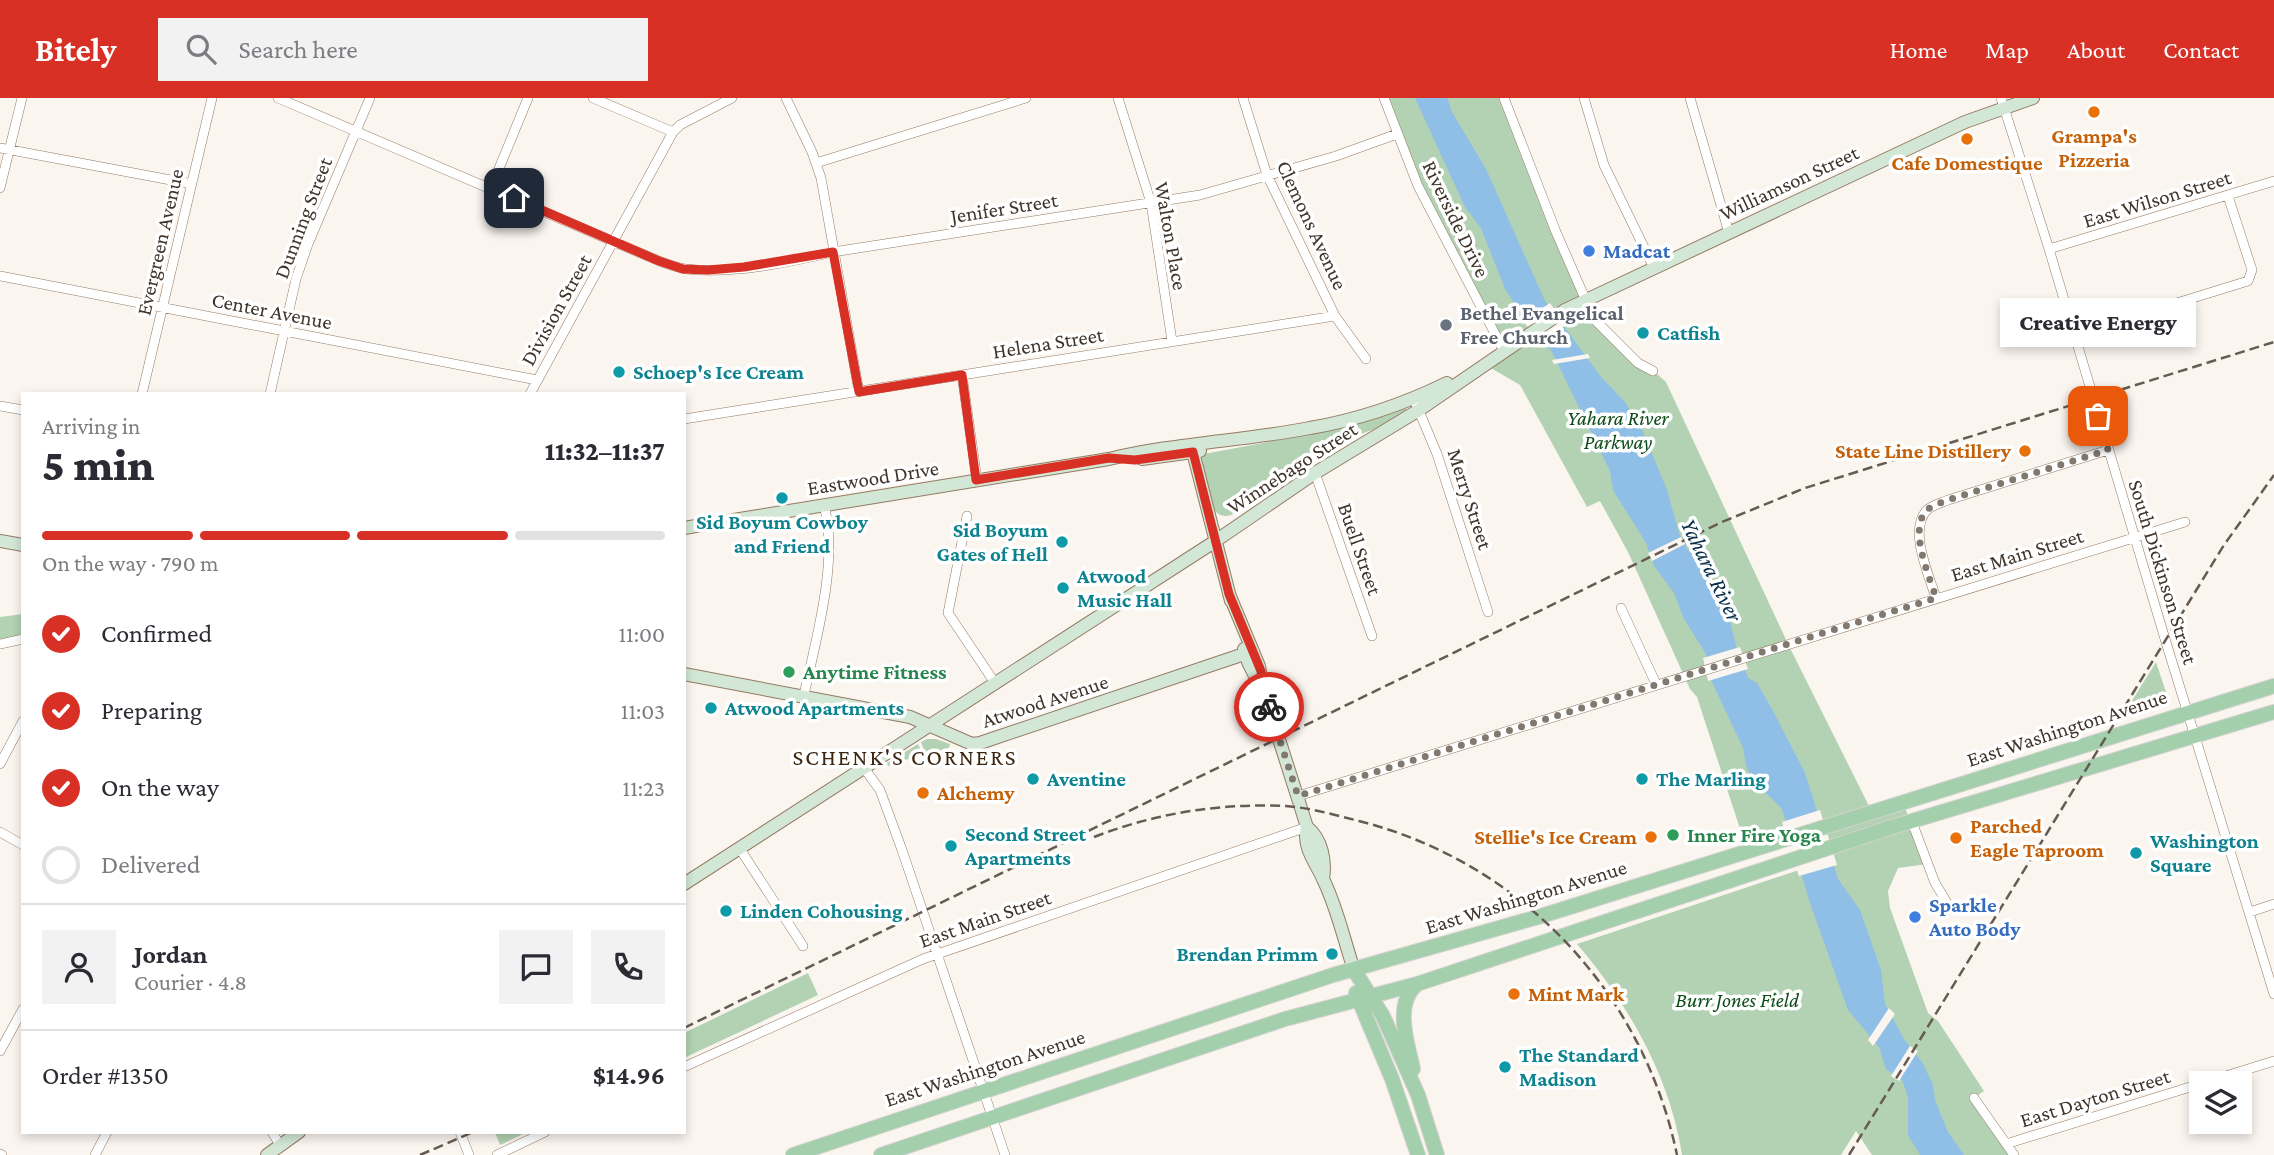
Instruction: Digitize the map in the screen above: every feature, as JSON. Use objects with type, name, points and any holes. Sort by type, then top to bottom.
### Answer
[{"type":"main road","name":"East Washington Avenue","points":[[793,1155],[1354,970],[1538,917],[2274,686]]},
{"type":"main road","name":"East Washington Avenue","points":[[881,1155],[1285,1019],[1417,984],[1789,860],[2274,712]]},
{"type":"main road","points":[[1354,970],[1353,985],[1383,1016],[1418,1095],[1437,1155]]},
{"type":"main road","points":[[1417,984],[1406,997],[1404,1010],[1418,1095]]},
{"type":"main road","points":[[1365,998],[1418,1155]]},
{"type":"street","points":[[0,188],[5,149],[22,98]]},
{"type":"street","name":"Evergreen Avenue","points":[[142,392],[212,98]]},
{"type":"street","name":"Jenifer Street","points":[[278,98],[683,269],[744,267],[1200,195],[1336,156],[1397,134]]},
{"type":"street","name":"Dunning Street","points":[[270,392],[300,268],[370,98]]},
{"type":"street","points":[[491,188],[528,98]]},
{"type":"street","points":[[593,98],[673,132],[680,125],[732,98]]},
{"type":"street","points":[[786,98],[821,178],[859,392]]},
{"type":"street","points":[[816,163],[1026,98]]},
{"type":"street","name":"Walton Place","points":[[1118,98],[1151,203],[1172,341]]},
{"type":"street","name":"Clemons Avenue","points":[[1243,98],[1267,175],[1335,316],[1366,359]]},
{"type":"street","name":"Riverside Drive","points":[[1384,98],[1418,186],[1504,351]]},
{"type":"street","points":[[1584,98],[1601,158],[1654,268]]},
{"type":"street","points":[[1690,98],[1729,233]]},
{"type":"street","name":"Williamson Street","points":[[1504,351],[1584,300],[1943,133],[2003,102],[2033,98]]},
{"type":"street","points":[[1508,99],[1584,300],[1594,319],[1623,350],[1653,371]]},
{"type":"street","name":"South Dickinson Street","points":[[2003,102],[2274,994]]},
{"type":"street","name":"Division Street","points":[[531,392],[673,132]]},
{"type":"street","points":[[5,149],[192,184]]},
{"type":"street","name":"East Wilson Street","points":[[2049,249],[2274,181]]},
{"type":"street","points":[[2073,335],[2250,278],[2252,270],[2228,196]]},
{"type":"street","name":"Center Avenue","points":[[0,276],[537,380]]},
{"type":"street","name":"Helena Street","points":[[686,419],[1335,316]]},
{"type":"street","name":"Eastwood Drive","points":[[686,528],[1164,447],[1272,435],[1347,420],[1417,404],[1504,351]]},
{"type":"street","points":[[962,375],[976,480]]},
{"type":"street","name":"Winnebago Street","points":[[686,883],[1214,542],[1417,404]]},
{"type":"street","name":"Merry Street","points":[[1417,404],[1437,454],[1488,612]]},
{"type":"street","points":[[0,405],[21,410]]},
{"type":"street","name":"Eastwood Drive","points":[[1109,458],[1135,460],[1193,452],[1255,441],[1272,435]]},
{"type":"street","points":[[1936,598],[1918,535],[1921,520],[1927,511],[1948,500],[2108,450]]},
{"type":"street","points":[[1193,452],[1229,594],[1307,827],[1316,837],[1325,861],[1323,879],[1354,970]]},
{"type":"street","name":"Buell Street","points":[[1315,473],[1372,636]]},
{"type":"street","points":[[804,695],[830,556],[830,532],[824,505]]},
{"type":"street","points":[[967,516],[948,613],[995,683]]},
{"type":"street","name":"East Main Street","points":[[1298,796],[2185,522]]},
{"type":"street","points":[[0,541],[21,545]]},
{"type":"street","points":[[1621,608],[1656,684]]},
{"type":"street","points":[[0,644],[21,639]]},
{"type":"street","name":"Atwood Avenue","points":[[686,674],[910,717],[964,741],[980,743],[1249,653]]},
{"type":"street","points":[[0,764],[21,725]]},
{"type":"street","points":[[864,768],[882,795],[1004,1155]]},
{"type":"street","points":[[1912,822],[1935,883],[1946,901]]},
{"type":"street","name":"East Main Street","points":[[686,1066],[936,954],[1307,827]]},
{"type":"street","points":[[0,832],[21,844]]},
{"type":"street","points":[[740,849],[803,946]]},
{"type":"street","points":[[2250,912],[2274,904]]},
{"type":"street","points":[[0,1051],[21,1013]]},
{"type":"street","name":"East Dayton Street","points":[[2006,1144],[2274,1061]]},
{"type":"street","points":[[1974,1098],[2014,1155]]},
{"type":"street","points":[[95,1155],[106,1134]]},
{"type":"street","points":[[257,1155],[274,1149],[296,1134]]},
{"type":"street","points":[[461,1134],[468,1155]]},
{"type":"street","points":[[497,1155],[541,1134]]},
{"type":"green space","name":"Yahara River Parkway","points":[[1384,98],[1504,98],[1592,316],[1666,382],[1788,644],[1871,810],[1902,801],[1928,864],[1898,868],[1888,891],[1890,908],[1928,1013],[1938,1021],[1984,1091],[1974,1098],[2014,1155],[1872,1155],[1856,1131],[1841,1155],[1682,1155],[1668,1097],[1644,1042],[1613,991],[1577,944],[1799,870],[1786,826],[1743,838],[1697,697],[1690,689],[1628,552],[1600,501],[1587,507],[1520,385],[1484,364],[1503,351],[1418,186]]},
{"type":"green space","points":[[1402,407],[1408,410],[1380,427],[1345,440],[1231,515],[1221,515],[1214,509],[1201,461],[1204,454],[1331,430]]},
{"type":"green space","points":[[21,614],[21,637],[0,641],[0,617]]},
{"type":"green space","points":[[2156,662],[2168,698],[2125,712]]},
{"type":"green space","points":[[927,739],[950,744],[949,748],[926,755],[921,742]]},
{"type":"green space","points":[[918,744],[923,754],[888,766],[887,763]]},
{"type":"green space","points":[[808,973],[818,995],[686,1057],[686,1032]]},
{"type":"green space","points":[[496,1134],[523,1134],[500,1145]]},
{"type":"water","points":[[1415,98],[1447,98],[1452,112],[1486,169],[1545,301],[1602,378],[1625,402],[1642,430],[1667,490],[1679,533],[1686,547],[1724,597],[1737,650],[1748,678],[1757,683],[1805,773],[1838,879],[1860,910],[1881,970],[1885,1004],[1904,1039],[1922,1062],[1933,1085],[1935,1100],[1948,1132],[1964,1155],[1920,1155],[1908,1135],[1908,1097],[1902,1080],[1886,1069],[1879,1047],[1848,1010],[1810,903],[1782,809],[1757,784],[1747,769],[1743,748],[1712,682],[1706,654],[1684,619],[1674,593],[1654,566],[1646,543],[1613,490],[1610,471],[1552,352],[1505,289],[1481,228],[1465,207]]},
{"type":"pier","points":[[1550,303],[1566,325],[1540,343],[1523,321]]},
{"type":"pier","points":[[1588,354],[1590,358],[1554,364],[1552,360]]},
{"type":"pier","points":[[1681,537],[1685,544],[1652,561],[1648,553]]},
{"type":"pier","points":[[1740,647],[1748,669],[1708,681],[1703,658]]},
{"type":"pier","points":[[1820,810],[1837,865],[1799,876],[1801,883],[1782,822]]},
{"type":"pier","points":[[1889,1008],[1895,1014],[1873,1046],[1868,1040]]},
{"type":"pier","points":[[1910,1046],[1918,1051],[1899,1081],[1891,1076]]},
{"type":"railway","points":[[686,1027],[1722,522],[1805,488],[2274,342]]},
{"type":"railway","points":[[1849,1155],[2224,545],[2274,475]]},
{"type":"railway","points":[[1094,837],[1189,811],[1237,806],[1286,806],[1359,821],[1418,840],[1472,868],[1522,902],[1566,942],[1604,988],[1636,1040],[1660,1096],[1677,1155]]},
{"type":"railway","points":[[420,1155],[468,1134]]},
{"type":"way so far","points":[[1269,707],[1298,796],[1936,598],[1918,535],[1921,520],[1927,511],[1948,500],[2108,450],[2098,416]]},
{"type":"place","name":"Grampa's Pizzeria","points":[[2094,112]]},
{"type":"place","name":"Cafe Domestique","points":[[1967,139]]},
{"type":"place","name":"Madcat","points":[[1589,251]]},
{"type":"place","name":"Bethel Evangelical Free Church","points":[[1446,325]]},
{"type":"place","name":"Catfish","points":[[1643,333]]},
{"type":"place","name":"Schoep's Ice Cream","points":[[619,372]]},
{"type":"place","name":"Creative Energy","points":[[2098,416]]},
{"type":"place","name":"State Line Distillery","points":[[2025,451]]},
{"type":"place","name":"Sid Boyum Cowboy and Friend","points":[[782,498]]},
{"type":"place","name":"Sid Boyum Gates of Hell","points":[[1062,542]]},
{"type":"place","name":"Atwood Music Hall","points":[[1063,588]]},
{"type":"place","name":"Anytime Fitness","points":[[789,672]]},
{"type":"place","name":"Atwood Apartments","points":[[711,708]]},
{"type":"place","name":"Aventine","points":[[1033,779]]},
{"type":"place","name":"The Marling","points":[[1642,779]]},
{"type":"place","name":"Alchemy","points":[[923,793]]},
{"type":"place","name":"Inner Fire Yoga","points":[[1673,835]]},
{"type":"place","name":"Stellie's Ice Cream","points":[[1651,837]]},
{"type":"place","name":"Parched Eagle Taproom","points":[[1956,838]]},
{"type":"place","name":"Second Street Apartments","points":[[951,846]]},
{"type":"place","name":"Washington Square","points":[[2136,853]]},
{"type":"place","name":"Linden Cohousing","points":[[726,911]]},
{"type":"place","name":"Sparkle Auto Body","points":[[1915,917]]},
{"type":"place","name":"Brendan Primm","points":[[1332,954]]},
{"type":"place","name":"Mint Mark","points":[[1514,994]]},
{"type":"place","name":"The Standard Madison","points":[[1505,1067]]},
{"type":"district","name":"SCHENK'S CORNERS","points":[[905,757]]},
{"type":"route","points":[[514,198],[683,269],[744,267],[833,252],[859,392],[962,375],[976,480],[1109,458],[1135,460],[1193,452],[1229,594],[1261,671],[1269,707]]},
{"type":"water label","name":"Yahara River","points":[[1712,570]]},
{"type":"park label","name":"Burr Jones Field","points":[[1737,1000]]}]
